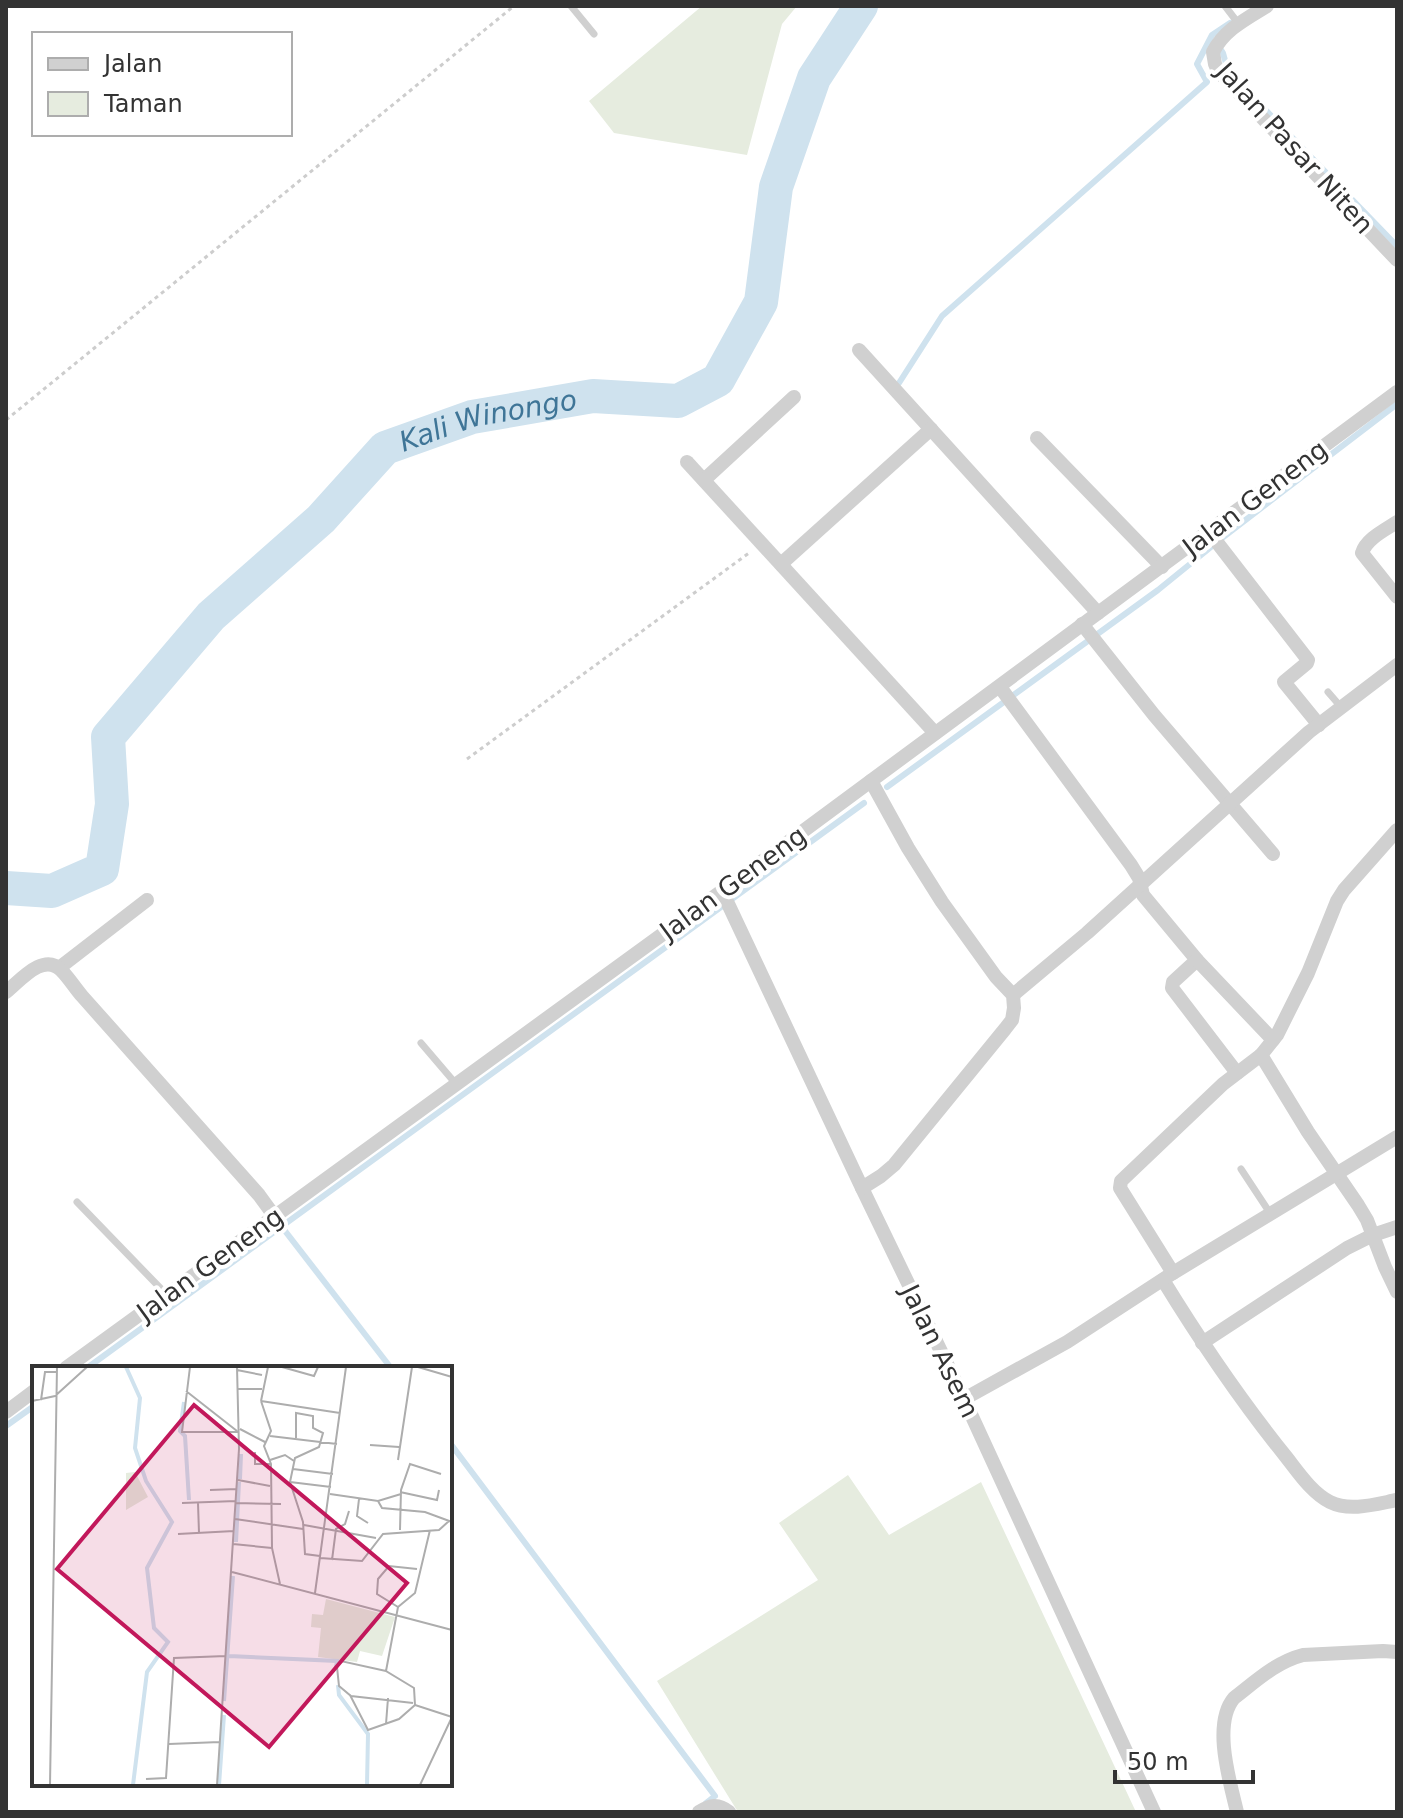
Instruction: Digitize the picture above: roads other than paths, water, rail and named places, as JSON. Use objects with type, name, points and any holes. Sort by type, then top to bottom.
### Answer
[{"type":"street","name":"Jalan Pasar Niten","points":[[1267,6],[1232,16],[1213,52],[1218,71],[1397,260]]},
{"type":"street","points":[[859,350],[1098,613]]},
{"type":"street","name":"Jalan Geneng","points":[[69,1366],[935,733],[1006,696],[1089,634],[1098,613],[1397,392]]},
{"type":"street","points":[[704,480],[794,397]]},
{"type":"street","points":[[781,564],[931,429]]},
{"type":"street","points":[[1037,438],[1162,567]]},
{"type":"street","points":[[687,462],[935,733]]},
{"type":"street","points":[[1397,522],[1367,544],[1362,553],[1397,597]]},
{"type":"street","points":[[1209,532],[1308,660],[1279,686],[1319,725]]},
{"type":"street","points":[[1089,634],[1273,854]]},
{"type":"street","points":[[1013,995],[1087,933],[1319,725],[1397,665]]},
{"type":"street","points":[[1006,696],[1131,865],[1146,900],[1197,960],[1273,1040]]},
{"type":"street","points":[[862,1188],[894,1165],[998,1039],[1012,1020],[1014,1008],[1013,995],[981,958],[942,902],[871,781]]},
{"type":"street","points":[[1397,830],[1337,901],[1308,973],[1273,1040],[1261,1055],[1199,1105],[1119,1185],[1202,1343],[1262,1427],[1317,1492],[1329,1501],[1348,1506],[1397,1500]]},
{"type":"street","name":"Jalan Asem","points":[[722,891],[964,1399],[1154,1812]]},
{"type":"street","points":[[59,968],[147,900]]},
{"type":"street","points":[[1197,960],[1173,982],[1172,988],[1237,1073]]},
{"type":"street","points":[[6,992],[36,967],[48,964],[59,968],[275,1217]]},
{"type":"street","points":[[1261,1055],[1358,1205],[1397,1292]]},
{"type":"street","points":[[964,1399],[1067,1342],[1168,1276],[1397,1137]]},
{"type":"street","points":[[1202,1343],[1320,1264],[1373,1235],[1397,1227]]},
{"type":"street","points":[[6,1412],[32,1392]]},
{"type":"street","points":[[1237,1812],[1226,1765],[1223,1718],[1234,1698],[1271,1669],[1291,1658],[1397,1652]]},
{"type":"street","points":[[699,1812],[716,1805],[729,1812]]},
{"type":"lane","points":[[571,6],[594,34]]},
{"type":"lane","points":[[1328,692],[1341,707]]},
{"type":"lane","points":[[421,1043],[457,1084]]},
{"type":"lane","points":[[1241,1169],[1270,1213]]},
{"type":"lane","points":[[77,1202],[167,1295]]},
{"type":"waterway","name":"Kali Winongo","points":[[6,888],[52,891],[102,869],[112,804],[108,737],[211,616],[321,519],[385,448],[472,417],[593,396],[678,401],[718,380],[761,302],[776,187],[814,78],[861,6]]},
{"type":"waterway","points":[[899,383],[942,316],[1207,82],[1197,64],[1212,35],[1230,23]]},
{"type":"waterway","points":[[1218,45],[1228,71],[1397,246]]},
{"type":"waterway","points":[[1222,538],[1397,404]]},
{"type":"waterway","points":[[887,787],[1158,590],[1211,547]]},
{"type":"waterway","points":[[90,1366],[864,803]]},
{"type":"waterway","points":[[282,1227],[389,1366]]},
{"type":"waterway","points":[[6,1426],[32,1407]]},
{"type":"waterway","points":[[452,1446],[715,1796],[706,1803]]}]
